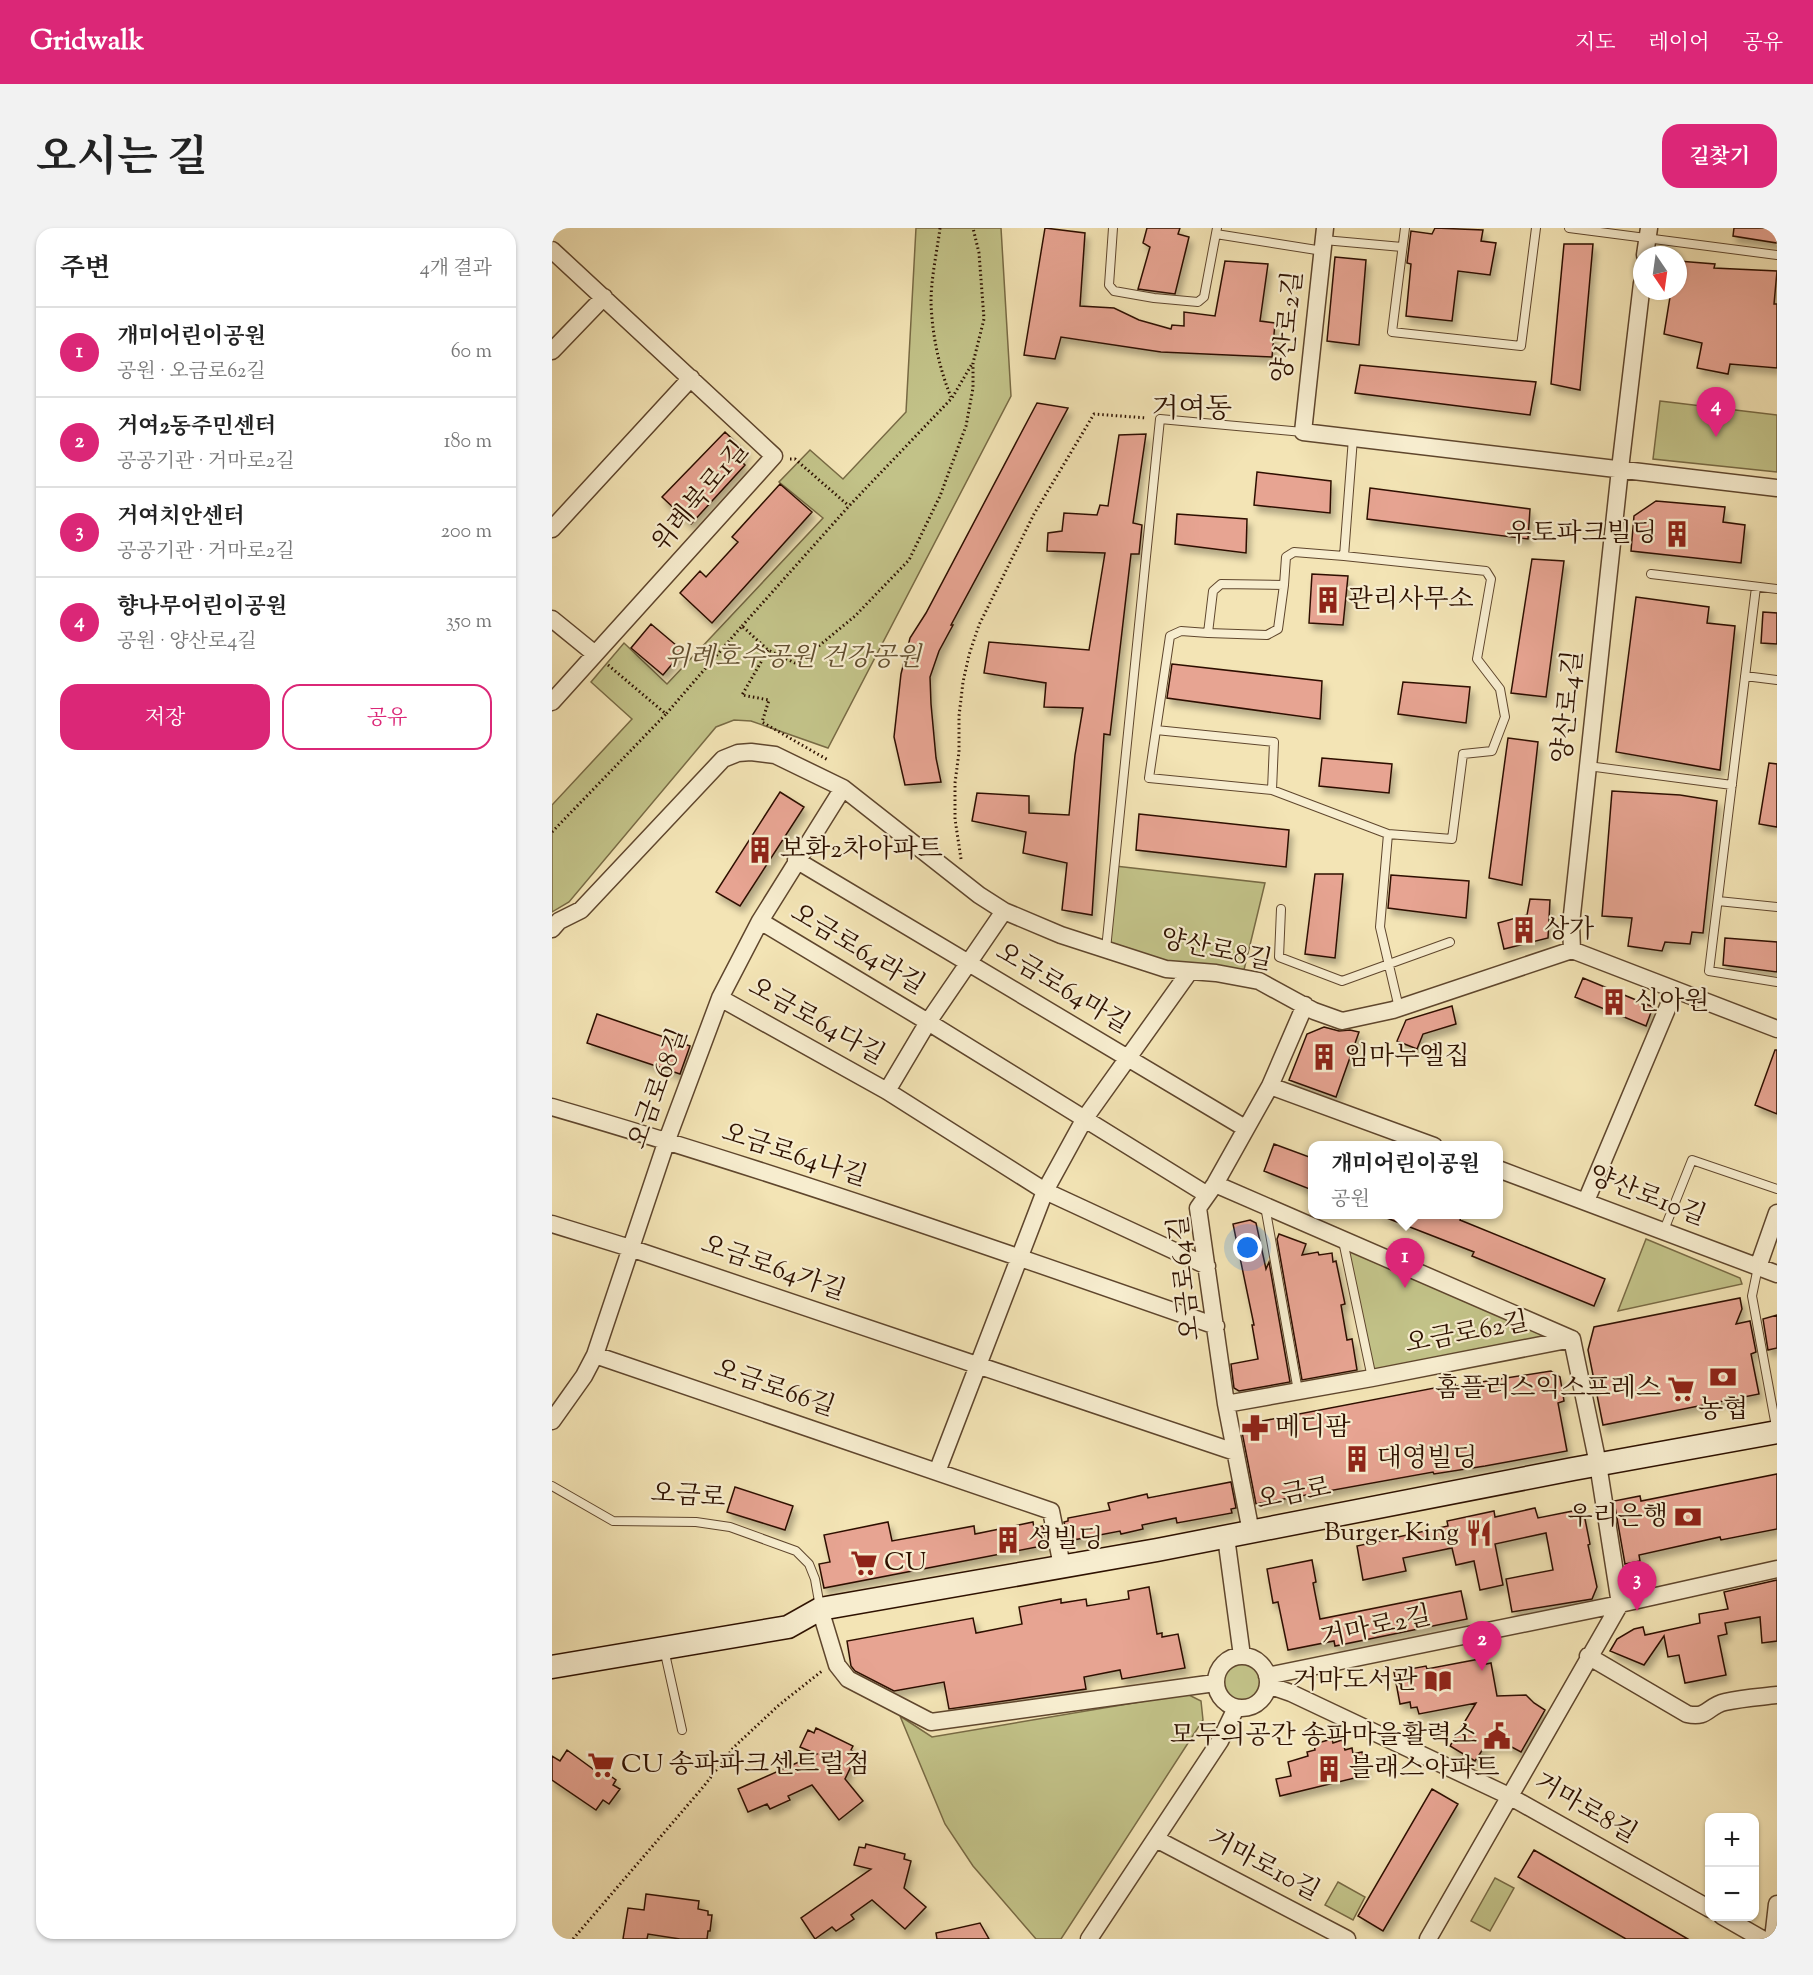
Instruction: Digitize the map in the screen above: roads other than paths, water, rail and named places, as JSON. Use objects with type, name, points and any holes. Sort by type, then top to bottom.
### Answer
[{"type":"main road","name":"오금로","points":[[552,1667],[788,1627],[820,1609],[1226,1537],[1598,1464],[1777,1432]]},
{"type":"street","name":"양산로2길","points":[[1303,432],[1324,240]]},
{"type":"street","name":"위례북로1길","points":[[552,250],[774,456],[552,702]]},
{"type":"street","points":[[552,351],[604,297]]},
{"type":"street","name":"양산로4길","points":[[1572,950],[1572,924],[1588,766],[1640,300]]},
{"type":"street","points":[[552,529],[691,378]]},
{"type":"street","points":[[1303,432],[1777,488]]},
{"type":"street","points":[[552,619],[596,654]]},
{"type":"street","name":"양산로8길","points":[[552,929],[559,921],[581,910],[723,759],[738,753],[751,752],[775,755],[843,788],[966,884],[1005,911],[1061,935],[1166,969],[1216,973],[1259,981],[1314,1011],[1342,1021],[1399,1008],[1572,950]]},
{"type":"street","name":"오금로68길","points":[[552,1421],[584,1376],[595,1355],[667,1140],[720,998],[760,921],[843,788]]},
{"type":"street","name":"오금로64마길","points":[[796,860],[1245,1128]]},
{"type":"street","name":"오금로64마길","points":[[969,963],[1005,911]]},
{"type":"street","name":"오금로64라길","points":[[760,921],[1085,1118],[1211,1189]]},
{"type":"street","points":[[1572,950],[1777,1029]]},
{"type":"street","name":"오금로64라길","points":[[928,1022],[969,963]]},
{"type":"street","name":"오금로64마길","points":[[1129,1058],[1190,971]]},
{"type":"street","points":[[1586,1201],[1676,990]]},
{"type":"street","name":"오금로64다길","points":[[720,998],[887,1090],[1045,1191],[1207,1266]]},
{"type":"street","name":"오금로64길","points":[[1251,1532],[1226,1404],[1198,1208],[1270,1086],[1305,1005]]},
{"type":"street","name":"오금로64다길","points":[[887,1090],[928,1022]]},
{"type":"street","points":[[937,1472],[1045,1191],[1085,1118],[1129,1058]]},
{"type":"street","points":[[1270,1086],[1420,1141]]},
{"type":"street","name":"오금로64나길","points":[[552,1107],[667,1140],[1019,1257],[1216,1326]]},
{"type":"street","name":"양산로10길","points":[[1503,1171],[1777,1274]]},
{"type":"street","name":"오금로62길","points":[[1211,1189],[1265,1205],[1572,1339]]},
{"type":"street","points":[[1758,1267],[1777,1213]]},
{"type":"street","name":"오금로64가길","points":[[552,1224],[630,1248],[1235,1452]]},
{"type":"street","points":[[1428,1939],[1588,1656],[1620,1605],[1598,1464],[1572,1339]]},
{"type":"street","name":"오금로62길","points":[[1226,1404],[1572,1339]]},
{"type":"street","name":"오금로66길","points":[[595,1355],[1051,1511],[1062,1566]]},
{"type":"street","points":[[1226,1537],[1242,1656]]},
{"type":"street","name":"거마로2길","points":[[1268,1681],[1777,1569]]},
{"type":"street","points":[[820,1609],[836,1661],[848,1679],[931,1722],[1215,1683]]},
{"type":"street","points":[[1242,1656],[1258,1662],[1268,1681],[1260,1701],[1253,1706],[1236,1708],[1221,1699],[1215,1683],[1220,1667],[1233,1657],[1242,1656]]},
{"type":"street","points":[[1588,1656],[1687,1714],[1704,1715],[1714,1706],[1724,1702],[1777,1695]]},
{"type":"street","name":"거마로8길","points":[[1268,1681],[1509,1796],[1705,1906]]},
{"type":"street","points":[[1089,1939],[1220,1741],[1236,1708]]},
{"type":"street","name":"거마로10길","points":[[1156,1839],[1347,1939]]},
{"type":"street","points":[[1773,1939],[1777,1904]]},
{"type":"street","points":[[1729,1921],[1762,1939]]},
{"type":"lane","points":[[1113,228],[1108,285],[1114,291],[1198,302],[1204,297],[1217,231],[1402,248]]},
{"type":"lane","points":[[1405,228],[1392,332],[1521,346],[1536,228]]},
{"type":"lane","points":[[1569,228],[1648,233],[1777,255]]},
{"type":"lane","points":[[1106,949],[1160,419],[1303,432]]},
{"type":"lane","points":[[1344,556],[1353,438]]},
{"type":"lane","points":[[1294,552],[1344,556],[1486,571],[1491,579],[1477,659],[1500,689],[1505,717],[1492,751],[1463,754],[1452,839],[1388,834],[1272,789],[1149,778],[1170,636],[1180,631],[1267,635],[1278,630],[1286,557],[1294,552]]},
{"type":"lane","points":[[1651,574],[1777,590]]},
{"type":"lane","points":[[1208,633],[1213,591],[1221,584],[1284,585]]},
{"type":"lane","points":[[1756,587],[1709,971],[1777,982]]},
{"type":"lane","points":[[1745,676],[1777,680]]},
{"type":"lane","points":[[1156,730],[1274,742],[1272,789]]},
{"type":"lane","points":[[1588,766],[1732,785]]},
{"type":"lane","points":[[1388,834],[1380,927],[1399,1008]]},
{"type":"lane","points":[[1718,901],[1777,907]]},
{"type":"lane","points":[[1281,909],[1279,957],[1342,981],[1450,942]]},
{"type":"lane","points":[[1664,1230],[1692,1160],[1777,1189]]},
{"type":"lane","points":[[1265,1205],[1298,1391]]},
{"type":"lane","points":[[1342,1238],[1372,1378]]},
{"type":"lane","points":[[1758,1267],[1752,1296],[1777,1432]]},
{"type":"lane","name":"오금로","points":[[552,1486],[613,1521],[696,1522],[730,1527],[796,1551],[809,1564],[815,1579],[820,1609]]},
{"type":"lane","points":[[664,1649],[682,1730]]},
{"type":"place","name":"향나무어린이공원","points":[[1716,437]]},
{"type":"place","name":"우토파크빌딩","points":[[1677,534]]},
{"type":"place","name":"관리사무소","points":[[1328,600]]},
{"type":"place","name":"보화2차아파트","points":[[760,850]]},
{"type":"place","name":"상가","points":[[1524,930]]},
{"type":"place","name":"신아원","points":[[1614,1002]]},
{"type":"place","name":"임마누엘집","points":[[1324,1057]]},
{"type":"place","name":"개미어린이공원","points":[[1405,1288]]},
{"type":"place","name":"농협","points":[[1723,1377]]},
{"type":"place","name":"홈플러스익스프레스","points":[[1681,1389]]},
{"type":"place","name":"메디팜","points":[[1255,1428]]},
{"type":"place","name":"대영빌딩","points":[[1357,1459]]},
{"type":"place","name":"우리은행","points":[[1688,1517]]},
{"type":"place","name":"Burger King","points":[[1479,1533]]},
{"type":"place","name":"성빌딩","points":[[1008,1540]]},
{"type":"place","name":"CU","points":[[864,1563]]},
{"type":"place","name":"거여치안센터","points":[[1637,1611]]},
{"type":"place","name":"거여2동주민센터","points":[[1482,1671]]},
{"type":"place","name":"거마도서관","points":[[1438,1681]]},
{"type":"place","name":"모두의공간 송파마을활력소","points":[[1497,1736]]},
{"type":"place","name":"CU 송파파크센트럴점","points":[[601,1765]]},
{"type":"place","name":"블래스아파트","points":[[1329,1769]]},
{"type":"district","name":"거여동","points":[[1192,410]]},
{"type":"park label","name":"위례호수공원 건강공원","points":[[793,658]]}]
